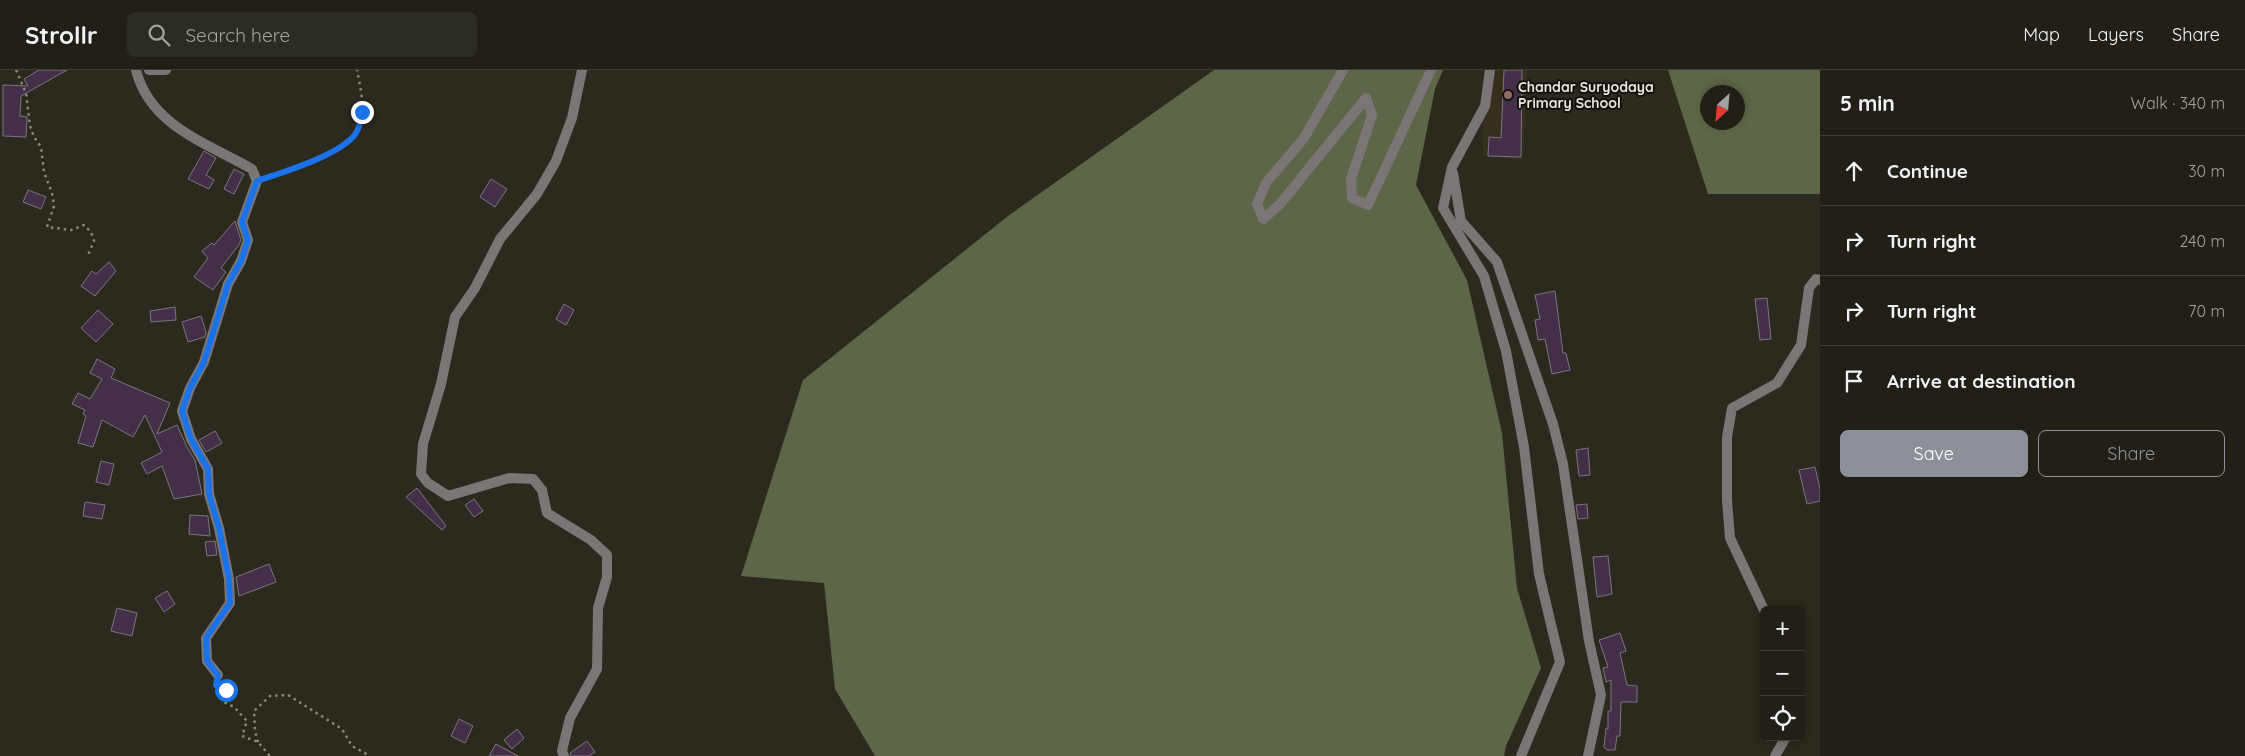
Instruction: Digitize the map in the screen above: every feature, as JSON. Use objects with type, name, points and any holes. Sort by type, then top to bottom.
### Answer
[{"type":"street","points":[[136,70],[140,86],[167,120],[188,135],[252,169],[257,181],[242,222],[248,240],[241,261],[228,284],[204,362],[190,388],[182,411],[191,439],[208,469],[209,494],[219,528],[229,579],[230,603],[206,638],[207,661],[218,675]]},
{"type":"street","points":[[149,70],[166,70]]},
{"type":"street","points":[[564,756],[562,751],[570,718],[597,669],[598,608],[607,577],[607,555],[591,540],[547,513],[542,490],[533,480],[509,478],[448,496],[428,483],[421,474],[422,444],[441,384],[455,317],[475,288],[500,239],[537,194],[556,161],[572,118],[582,70]]},
{"type":"street","points":[[1343,70],[1304,138],[1266,183],[1257,204],[1262,219],[1280,204],[1366,98],[1372,115],[1351,179],[1352,198],[1368,205],[1431,70]]},
{"type":"street","points":[[1490,70],[1485,106],[1452,168],[1443,208],[1484,276],[1506,351],[1524,447],[1539,574],[1560,662],[1521,756]]},
{"type":"street","points":[[1452,168],[1461,221],[1497,262],[1553,424],[1563,464],[1589,641],[1601,695],[1588,756]]},
{"type":"street","points":[[1762,606],[1730,538],[1727,500],[1727,437],[1732,408],[1777,383],[1801,345],[1809,288],[1816,279],[1820,280]]},
{"type":"street","points":[[1775,756],[1784,741]]},
{"type":"path","points":[[16,70],[26,93],[30,126],[34,137],[41,147],[44,172],[52,193],[54,206],[47,227],[71,230],[84,224],[91,232],[94,241],[88,255]]},
{"type":"path","points":[[257,181],[331,152],[354,136],[360,124],[362,112],[357,70]]},
{"type":"path","points":[[218,675],[216,685],[226,690],[224,702],[234,707],[247,721],[242,736],[258,742]]},
{"type":"path","points":[[270,756],[258,742],[255,731],[254,711],[270,696],[288,695],[342,728],[352,746],[370,756]]},
{"type":"shaded area","name":"Chandar Suryodaya Primary School","points":[[1496,70],[1528,70],[1523,161],[1483,155],[1483,120]]},
{"type":"green space","points":[[1214,70],[1443,70],[1435,89],[1416,185],[1467,280],[1502,433],[1517,588],[1541,668],[1506,746],[1504,756],[875,756],[835,689],[824,583],[741,576],[803,380],[1008,216]]},
{"type":"green space","points":[[1668,70],[1820,70],[1820,194],[1708,194]]},
{"type":"building","points":[[39,70],[67,70],[21,96],[20,116],[27,117],[26,137],[3,136],[3,85],[28,86],[24,79]]},
{"type":"building","points":[[1504,70],[1522,70],[1521,157],[1488,156],[1489,137],[1501,138]]},
{"type":"building","points":[[204,151],[216,158],[206,175],[214,180],[209,189],[188,179]]},
{"type":"building","points":[[234,169],[244,174],[234,194],[224,189]]},
{"type":"building","points":[[491,179],[507,189],[495,207],[480,197]]},
{"type":"building","points":[[28,190],[46,197],[41,209],[23,202]]},
{"type":"building","points":[[235,221],[241,240],[221,268],[226,272],[213,290],[194,277],[208,258],[202,251],[212,243],[214,245]]},
{"type":"building","points":[[109,262],[116,271],[95,296],[81,286],[92,271],[96,274]]},
{"type":"building","points":[[1555,291],[1563,353],[1566,353],[1570,370],[1552,374],[1545,339],[1538,340],[1535,320],[1540,319],[1535,295]]},
{"type":"building","points":[[1767,298],[1771,339],[1760,340],[1755,299]]},
{"type":"building","points":[[564,304],[574,310],[566,325],[556,319]]},
{"type":"building","points":[[175,307],[176,320],[151,322],[150,311]]},
{"type":"building","points":[[98,310],[113,324],[96,342],[81,328]]},
{"type":"building","points":[[201,316],[206,332],[205,337],[188,342],[182,322]]},
{"type":"building","points":[[97,359],[115,369],[111,378],[170,403],[157,434],[177,425],[195,460],[202,494],[174,499],[162,466],[147,474],[141,463],[162,452],[145,415],[133,437],[102,420],[93,447],[78,443],[86,416],[83,414],[85,410],[72,404],[78,393],[90,399],[102,379],[90,373]]},
{"type":"building","points":[[215,431],[222,443],[206,452],[199,440]]},
{"type":"building","points":[[1588,448],[1590,475],[1579,476],[1576,450]]},
{"type":"building","points":[[101,461],[114,464],[109,485],[96,482]]},
{"type":"building","points":[[1815,467],[1820,489],[1820,501],[1807,504],[1799,470]]},
{"type":"building","points":[[417,488],[446,526],[442,530],[406,497]]},
{"type":"building","points":[[474,499],[483,511],[474,517],[465,505]]},
{"type":"building","points":[[85,502],[105,505],[102,519],[83,516]]},
{"type":"building","points":[[1587,504],[1588,518],[1578,519],[1576,505]]},
{"type":"building","points":[[190,515],[208,516],[210,536],[189,534]]},
{"type":"building","points":[[215,541],[217,555],[207,556],[205,542]]},
{"type":"building","points":[[1608,556],[1612,594],[1597,597],[1593,557]]},
{"type":"building","points":[[269,564],[276,582],[239,596],[236,577]]},
{"type":"building","points":[[167,591],[175,604],[164,612],[155,598]]},
{"type":"building","points":[[117,608],[137,613],[132,636],[111,631]]},
{"type":"building","points":[[1620,633],[1626,651],[1620,653],[1627,685],[1637,686],[1637,702],[1621,702],[1620,736],[1617,736],[1615,750],[1607,750],[1604,747],[1606,728],[1608,729],[1608,711],[1611,711],[1611,680],[1606,682],[1603,668],[1608,667],[1599,640]]},
{"type":"building","points":[[459,719],[473,726],[465,743],[451,736]]},
{"type":"building","points":[[517,729],[524,738],[512,749],[504,740]]},
{"type":"building","points":[[587,741],[595,752],[589,756],[571,756],[570,753]]},
{"type":"building","points":[[496,744],[518,756],[489,756]]},
{"type":"place","name":"Chandar Suryodaya Primary School","points":[[1508,95]]},
{"type":"route","points":[[226,690],[216,685],[218,675],[207,661],[206,638],[217,619],[230,603],[229,579],[219,528],[209,494],[208,469],[191,439],[182,411],[190,388],[204,362],[221,312],[228,284],[241,261],[248,240],[242,222],[257,181],[297,167],[343,146],[354,136],[360,124],[362,112]]}]
